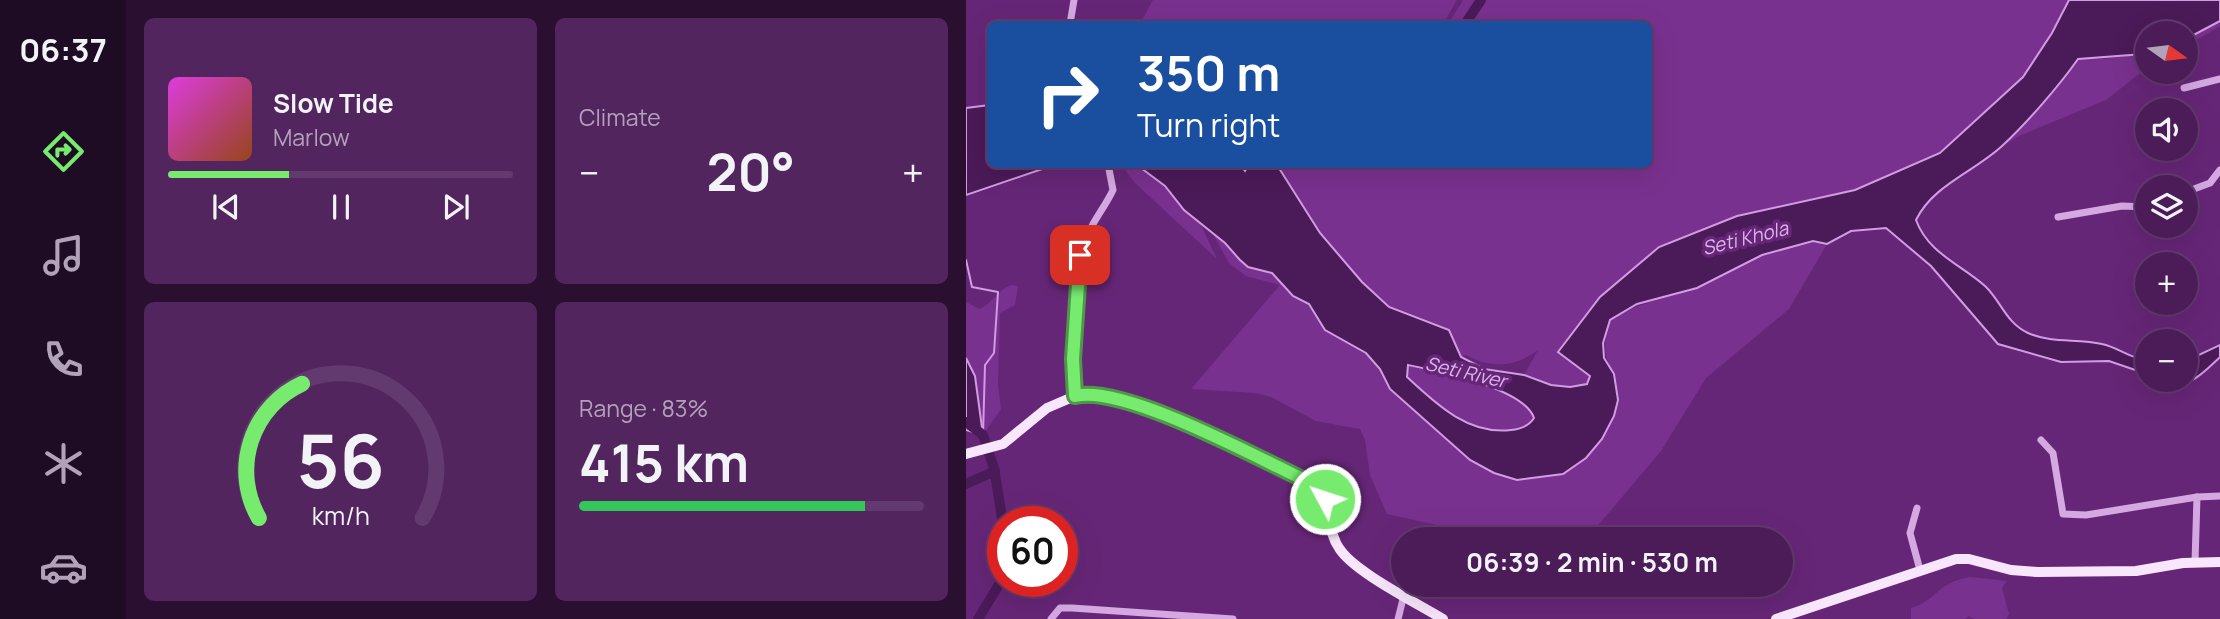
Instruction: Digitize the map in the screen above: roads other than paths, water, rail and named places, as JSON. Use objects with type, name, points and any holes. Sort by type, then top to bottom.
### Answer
[{"type":"main road","points":[[966,454],[1003,444],[1047,408],[1075,396],[1092,393],[1164,415],[1313,484],[1325,499],[1330,530],[1344,555],[1391,586]]},
{"type":"main road","points":[[1776,619],[1920,570],[1965,558],[2011,570],[2037,572],[2139,571],[2195,562],[2220,562]]},
{"type":"main road","points":[[1407,597],[1443,619]]},
{"type":"street","points":[[1070,21],[1074,0]]},
{"type":"street","points":[[2183,88],[2220,79]]},
{"type":"street","points":[[1075,396],[1073,359],[1080,255],[1096,215],[1113,190],[1110,168]]},
{"type":"street","points":[[2198,187],[2210,183],[2220,170]]},
{"type":"street","points":[[2058,218],[2122,206],[2135,207]]},
{"type":"street","points":[[2041,440],[2053,453],[2063,514],[2086,515],[2197,496],[2220,496]]},
{"type":"street","points":[[2195,562],[2197,496]]},
{"type":"street","points":[[1917,508],[1910,533],[1920,570]]},
{"type":"street","points":[[1398,619],[1404,597]]},
{"type":"street","points":[[1051,619],[1060,608],[1233,619]]},
{"type":"water","points":[[2069,0],[2220,0],[2220,21],[2198,33],[2198,21],[2135,21],[2135,55],[2078,59],[2011,137],[1991,155],[1943,188],[1923,208],[1916,220],[1928,241],[1985,286],[2020,329],[2047,339],[2093,342],[2108,346],[2135,358],[2135,370],[2109,361],[2061,362],[1998,344],[1931,266],[1886,228],[1851,231],[1827,244],[1813,241],[1762,255],[1697,288],[1637,304],[1610,320],[1603,343],[1604,358],[1614,374],[1618,400],[1614,416],[1602,439],[1586,458],[1563,474],[1517,480],[1494,473],[1470,460],[1390,389],[1380,369],[1366,353],[1325,330],[1309,304],[1293,296],[1272,273],[1248,267],[1225,243],[1184,210],[1165,186],[1141,168],[1243,168],[1245,171],[1247,168],[1279,168],[1320,233],[1362,282],[1389,307],[1449,330],[1461,357],[1484,369],[1524,375],[1551,385],[1570,387],[1587,384],[1590,376],[1558,352],[1600,297],[1659,247],[1737,216],[1855,190],[1940,153],[2023,77],[2052,33]],"holes":[[[1408,365],[1478,382],[1514,398],[1527,407],[1534,418],[1524,427],[1511,430],[1481,428],[1467,423],[1441,407],[1407,377]]]},
{"type":"water","points":[[987,105],[987,168],[1045,168],[966,195],[966,108]]},
{"type":"water","points":[[2220,345],[2220,357],[2198,376],[2198,355]]},
{"type":"water","points":[[966,358],[975,376],[983,435],[966,430]]},
{"type":"waterway","points":[[1467,21],[1481,0]]},
{"type":"waterway","points":[[966,260],[972,287],[998,292],[994,353],[985,365],[983,435]]},
{"type":"waterway","points":[[966,422],[983,435],[994,468],[1000,506]]},
{"type":"waterway","points":[[966,484],[995,471]]},
{"type":"waterway","points":[[978,619],[991,597]]},
{"type":"water label","name":"Seti Khola","points":[[1745,238]]},
{"type":"water label","name":"Seti River","points":[[1466,372]]}]
